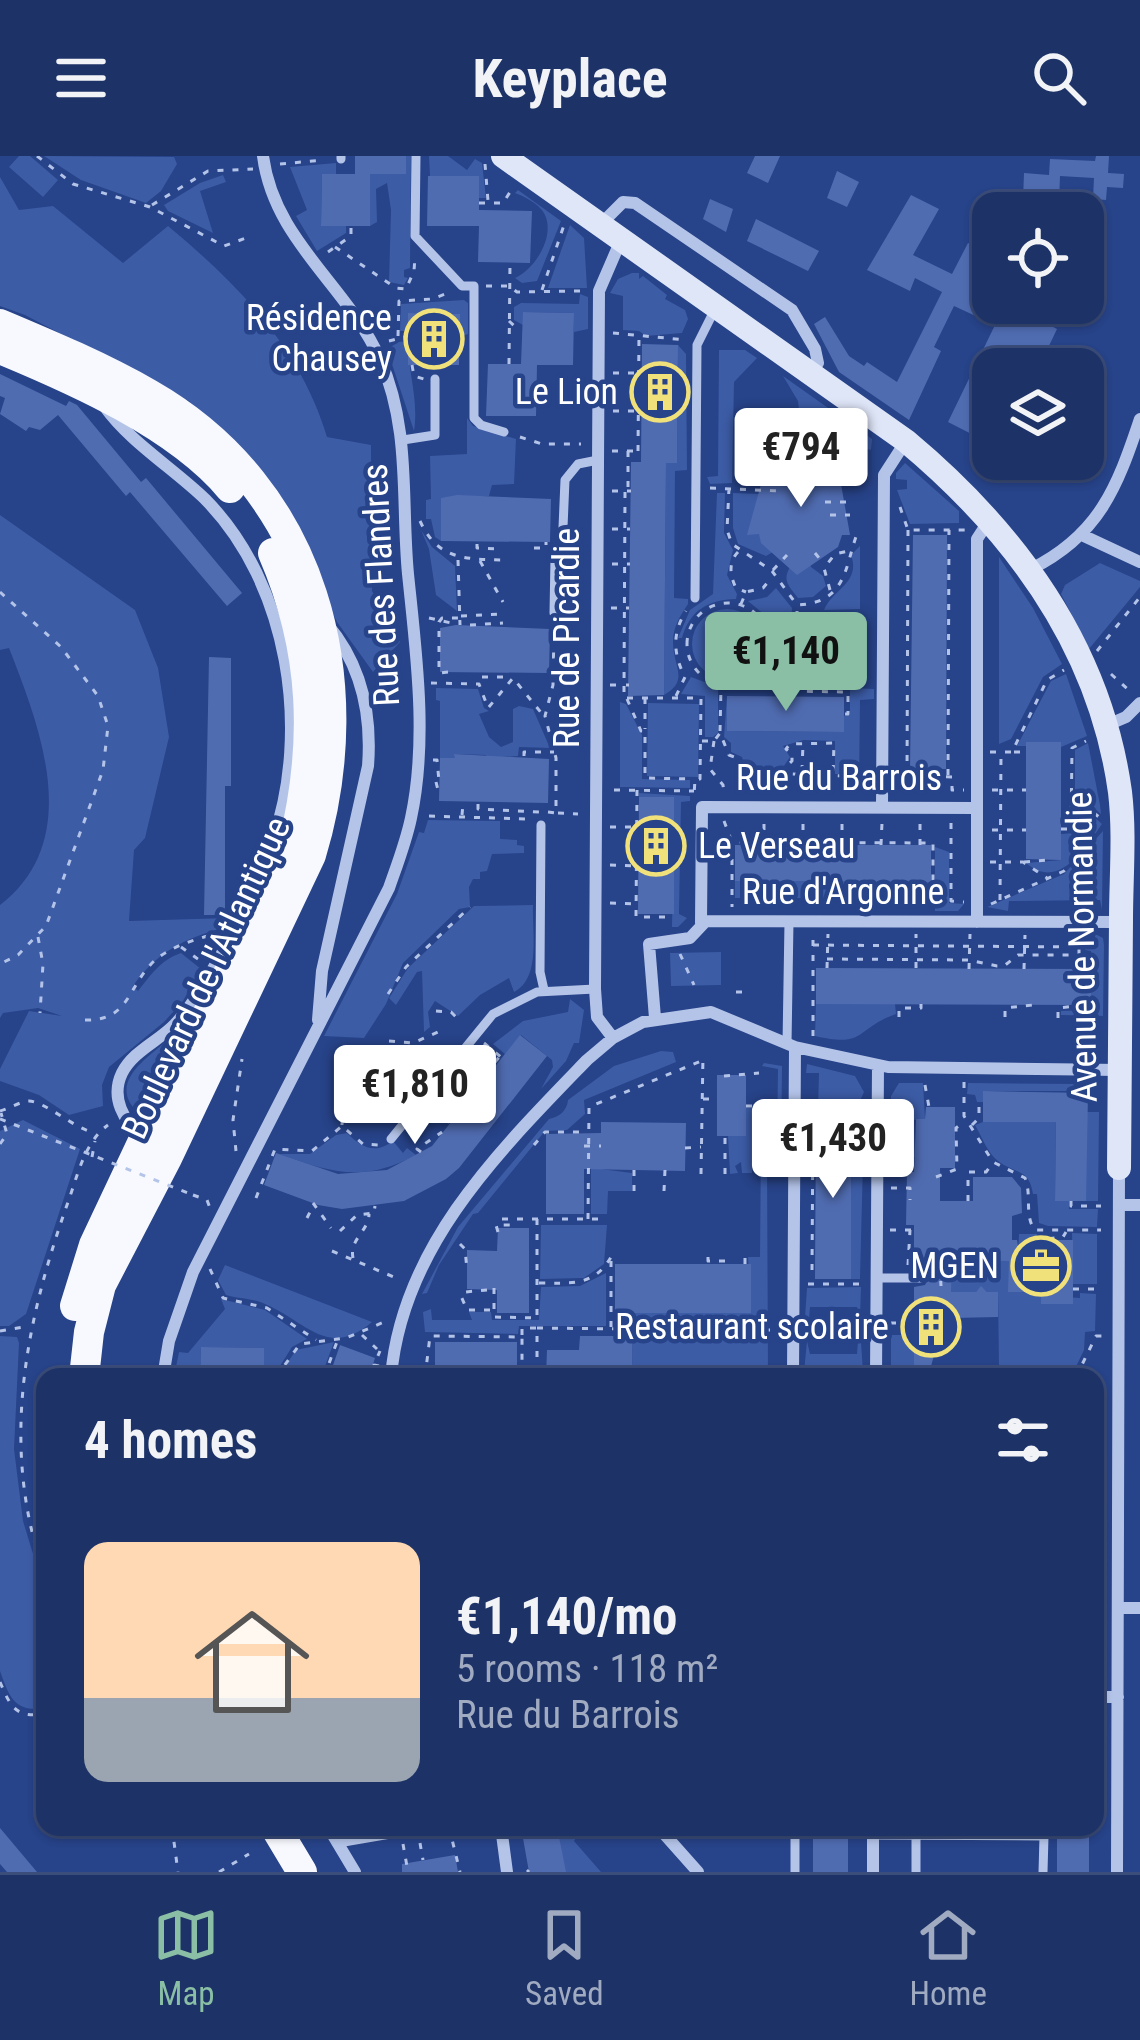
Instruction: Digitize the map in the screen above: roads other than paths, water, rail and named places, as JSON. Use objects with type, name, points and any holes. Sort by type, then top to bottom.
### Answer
[{"type":"main road","name":"Avenue de Normandie","points":[[494,159],[611,232],[905,442],[1031,569],[1086,660],[1098,732],[1127,791],[1119,1168]]},
{"type":"main road","name":"Boulevard de l'Atlantique","points":[[0,324],[149,394],[221,450],[267,503],[288,538],[319,614],[335,724],[326,805],[311,855],[101,1285],[85,1368]]},
{"type":"main road","name":"Boulevard de l'Atlantique","points":[[0,349],[134,413],[225,483],[271,548],[297,617],[311,704],[305,797],[293,846],[133,1128],[81,1280],[66,1368]]},
{"type":"main road","points":[[280,1836],[302,1872]]},
{"type":"main road","points":[[251,1840],[279,1872]]},
{"type":"street","name":"Rue des Flandres","points":[[165,1368],[193,1271],[389,887],[407,834],[418,747],[403,437],[375,349],[311,263],[278,209],[264,162]]},
{"type":"street","points":[[611,232],[623,202],[635,203],[792,310],[815,349],[818,363],[810,375]]},
{"type":"street","name":"Rue de Picardie","points":[[611,232],[599,291],[596,790],[592,820],[597,1017],[613,1038]]},
{"type":"street","name":"Boulevard de l'Atlantique","points":[[98,396],[116,422],[209,503],[229,529],[261,587],[276,628],[290,694],[292,747],[273,842],[206,981],[177,1023],[122,1072],[117,1088],[133,1128]]},
{"type":"street","points":[[1031,569],[1084,536],[1125,464],[1140,419]]},
{"type":"street","points":[[882,813],[884,476],[905,442]]},
{"type":"street","points":[[973,922],[977,538],[981,522]]},
{"type":"street","points":[[1084,536],[1140,562]]},
{"type":"street","points":[[318,1027],[322,971],[368,766],[370,734],[355,668],[319,614]]},
{"type":"street","points":[[1098,732],[1126,717],[1140,701]]},
{"type":"street","name":"Rue du Barrois","points":[[701,923],[702,808],[882,813],[976,808]]},
{"type":"street","name":"Rue d'Argonne","points":[[656,1018],[650,944],[690,938],[701,923],[1121,922]]},
{"type":"street","points":[[392,1368],[410,1287],[442,1226],[561,1088],[613,1038],[656,1018],[720,1013],[791,1045],[878,1065],[1120,1070]]},
{"type":"street","points":[[791,1045],[793,1368]]},
{"type":"street","points":[[877,1368],[882,1327],[871,1281],[878,1065]]},
{"type":"street","name":"Avenue de Normandie","points":[[1117,1872],[1119,1168]]},
{"type":"street","points":[[1119,1205],[1140,1204]]},
{"type":"street","points":[[793,1330],[882,1327]]},
{"type":"street","points":[[1118,1608],[1140,1608]]},
{"type":"street","points":[[1104,1696],[1118,1697]]},
{"type":"street","points":[[333,1836],[355,1872]]},
{"type":"street","points":[[502,1836],[507,1872]]},
{"type":"street","points":[[666,1836],[698,1872]]},
{"type":"street","points":[[873,1836],[873,1872]]},
{"type":"lane","points":[[416,156],[415,236],[468,286],[473,414],[477,423],[504,432]]},
{"type":"lane","points":[[695,598],[697,345],[716,308]]},
{"type":"lane","points":[[403,437],[435,435],[435,379]]},
{"type":"lane","points":[[554,616],[555,558],[562,551],[565,480],[595,452]]},
{"type":"lane","points":[[541,825],[540,971],[544,990]]},
{"type":"lane","points":[[789,922],[791,1045]]},
{"type":"lane","points":[[391,1138],[473,1034],[502,1007],[544,990],[595,989]]},
{"type":"lane","points":[[871,1281],[920,1278]]},
{"type":"lane","points":[[338,1844],[380,1836]]},
{"type":"lane","points":[[795,1836],[795,1872]]},
{"type":"lane","points":[[916,1836],[916,1872]]},
{"type":"lane","points":[[1043,1872],[1044,1836]]},
{"type":"place","name":"Résidence Chausey","points":[[434,339]]},
{"type":"place","name":"Le Lion","points":[[660,392]]},
{"type":"place","name":"Le Verseau","points":[[656,846]]},
{"type":"place","name":"MGEN","points":[[1041,1266]]},
{"type":"place","name":"Restaurant scolaire","points":[[931,1327]]}]
